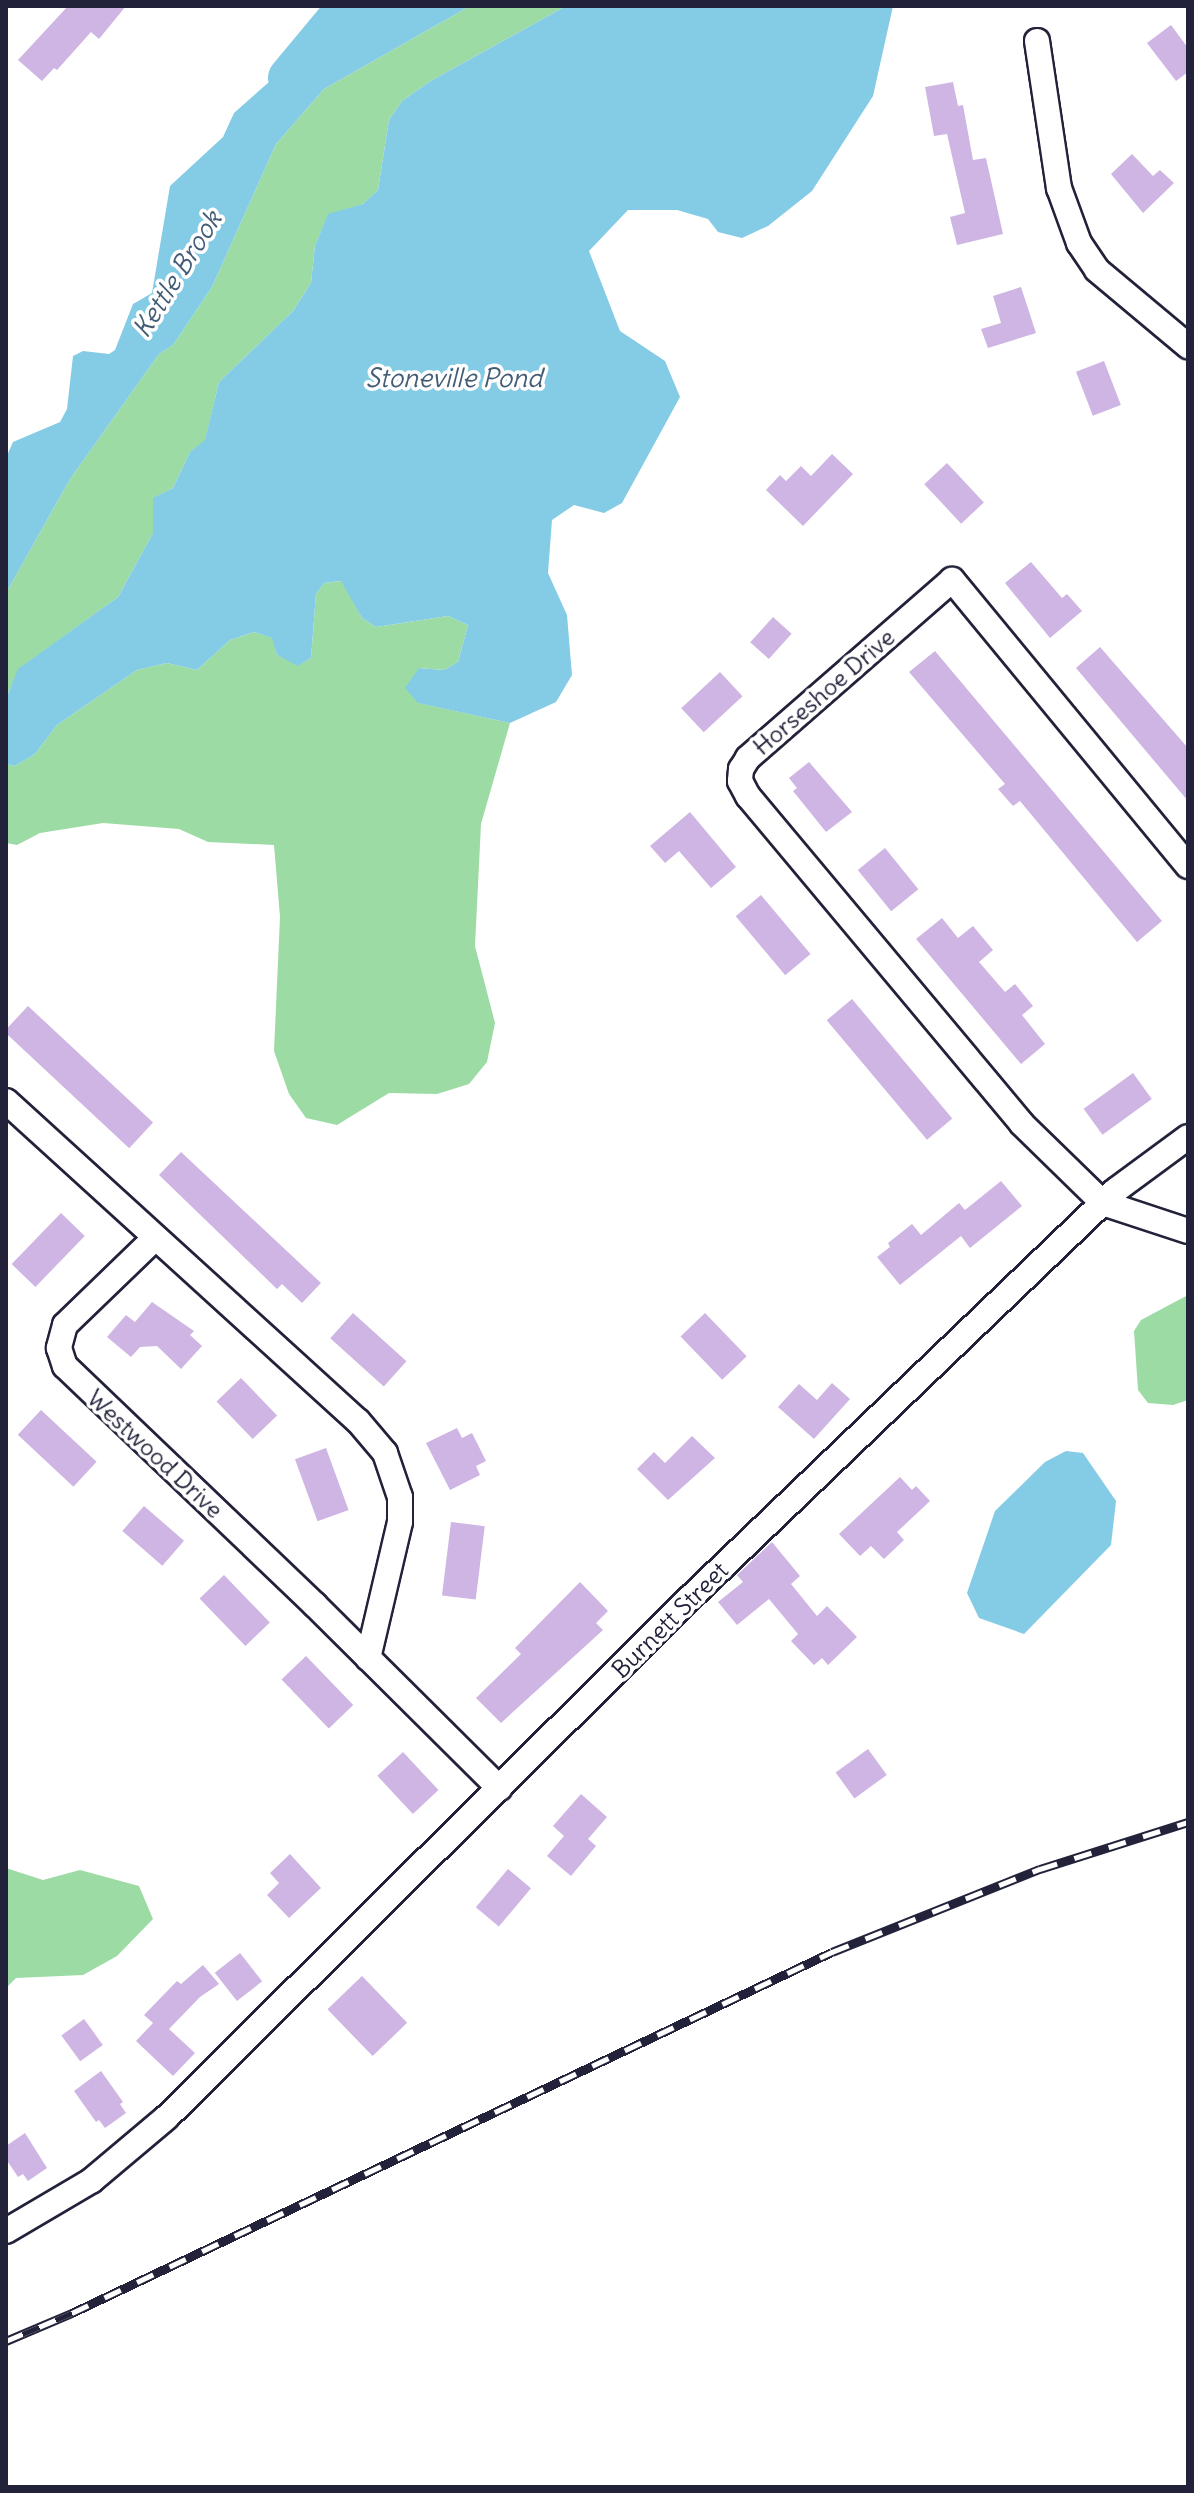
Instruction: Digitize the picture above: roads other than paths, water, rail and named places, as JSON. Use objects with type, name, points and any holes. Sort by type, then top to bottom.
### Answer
[{"type":"street","points":[[1037,41],[1059,188],[1079,243],[1097,270],[1188,346]]},
{"type":"street","name":"Horseshoe Drive","points":[[1103,1203],[1022,1124],[742,789],[741,769],[748,758],[952,580],[1188,866]]},
{"type":"street","points":[[6,1101],[358,1421],[385,1453],[400,1497],[400,1522],[368,1658]]},
{"type":"street","name":"Burnett Street","points":[[6,2231],[91,2181],[165,2119],[694,1594],[1103,1203],[1147,1165],[1188,1137]]},
{"type":"street","points":[[1103,1203],[1188,1231]]},
{"type":"street","name":"Westwood Drive","points":[[155,1238],[65,1325],[59,1348],[65,1366],[499,1788]]},
{"type":"water","points":[[371,6],[470,6],[324,89],[276,144],[212,287],[173,345],[159,354],[70,479],[6,593],[6,458],[13,442],[60,422],[67,409],[73,356],[83,351],[109,354],[115,350],[133,304],[152,293],[170,186],[223,137],[234,113],[321,36]]},
{"type":"water","name":"Stoneville Pond","points":[[566,6],[893,6],[873,96],[812,191],[768,226],[742,238],[718,232],[708,219],[677,210],[628,210],[589,251],[620,331],[665,361],[680,397],[622,503],[604,513],[574,505],[552,520],[548,573],[567,615],[572,675],[556,702],[510,723],[418,703],[405,688],[419,668],[444,670],[458,662],[468,625],[448,616],[376,627],[362,618],[341,581],[324,583],[316,594],[311,658],[298,666],[277,655],[272,638],[254,632],[230,640],[197,670],[167,663],[137,670],[57,725],[35,754],[15,766],[6,764],[6,699],[18,669],[118,597],[153,533],[153,498],[173,488],[190,452],[205,440],[219,382],[293,311],[311,283],[315,246],[328,214],[363,204],[378,190],[389,120],[402,101],[429,82]]},
{"type":"water","points":[[1066,1451],[1083,1453],[1116,1501],[1111,1545],[1024,1634],[979,1618],[967,1593],[995,1511],[1045,1462]]},
{"type":"waterway","name":"Kettle Brook","points":[[290,78],[350,6]]},
{"type":"railway","points":[[6,2341],[72,2313],[832,1952],[1040,1869],[1188,1822]]}]
